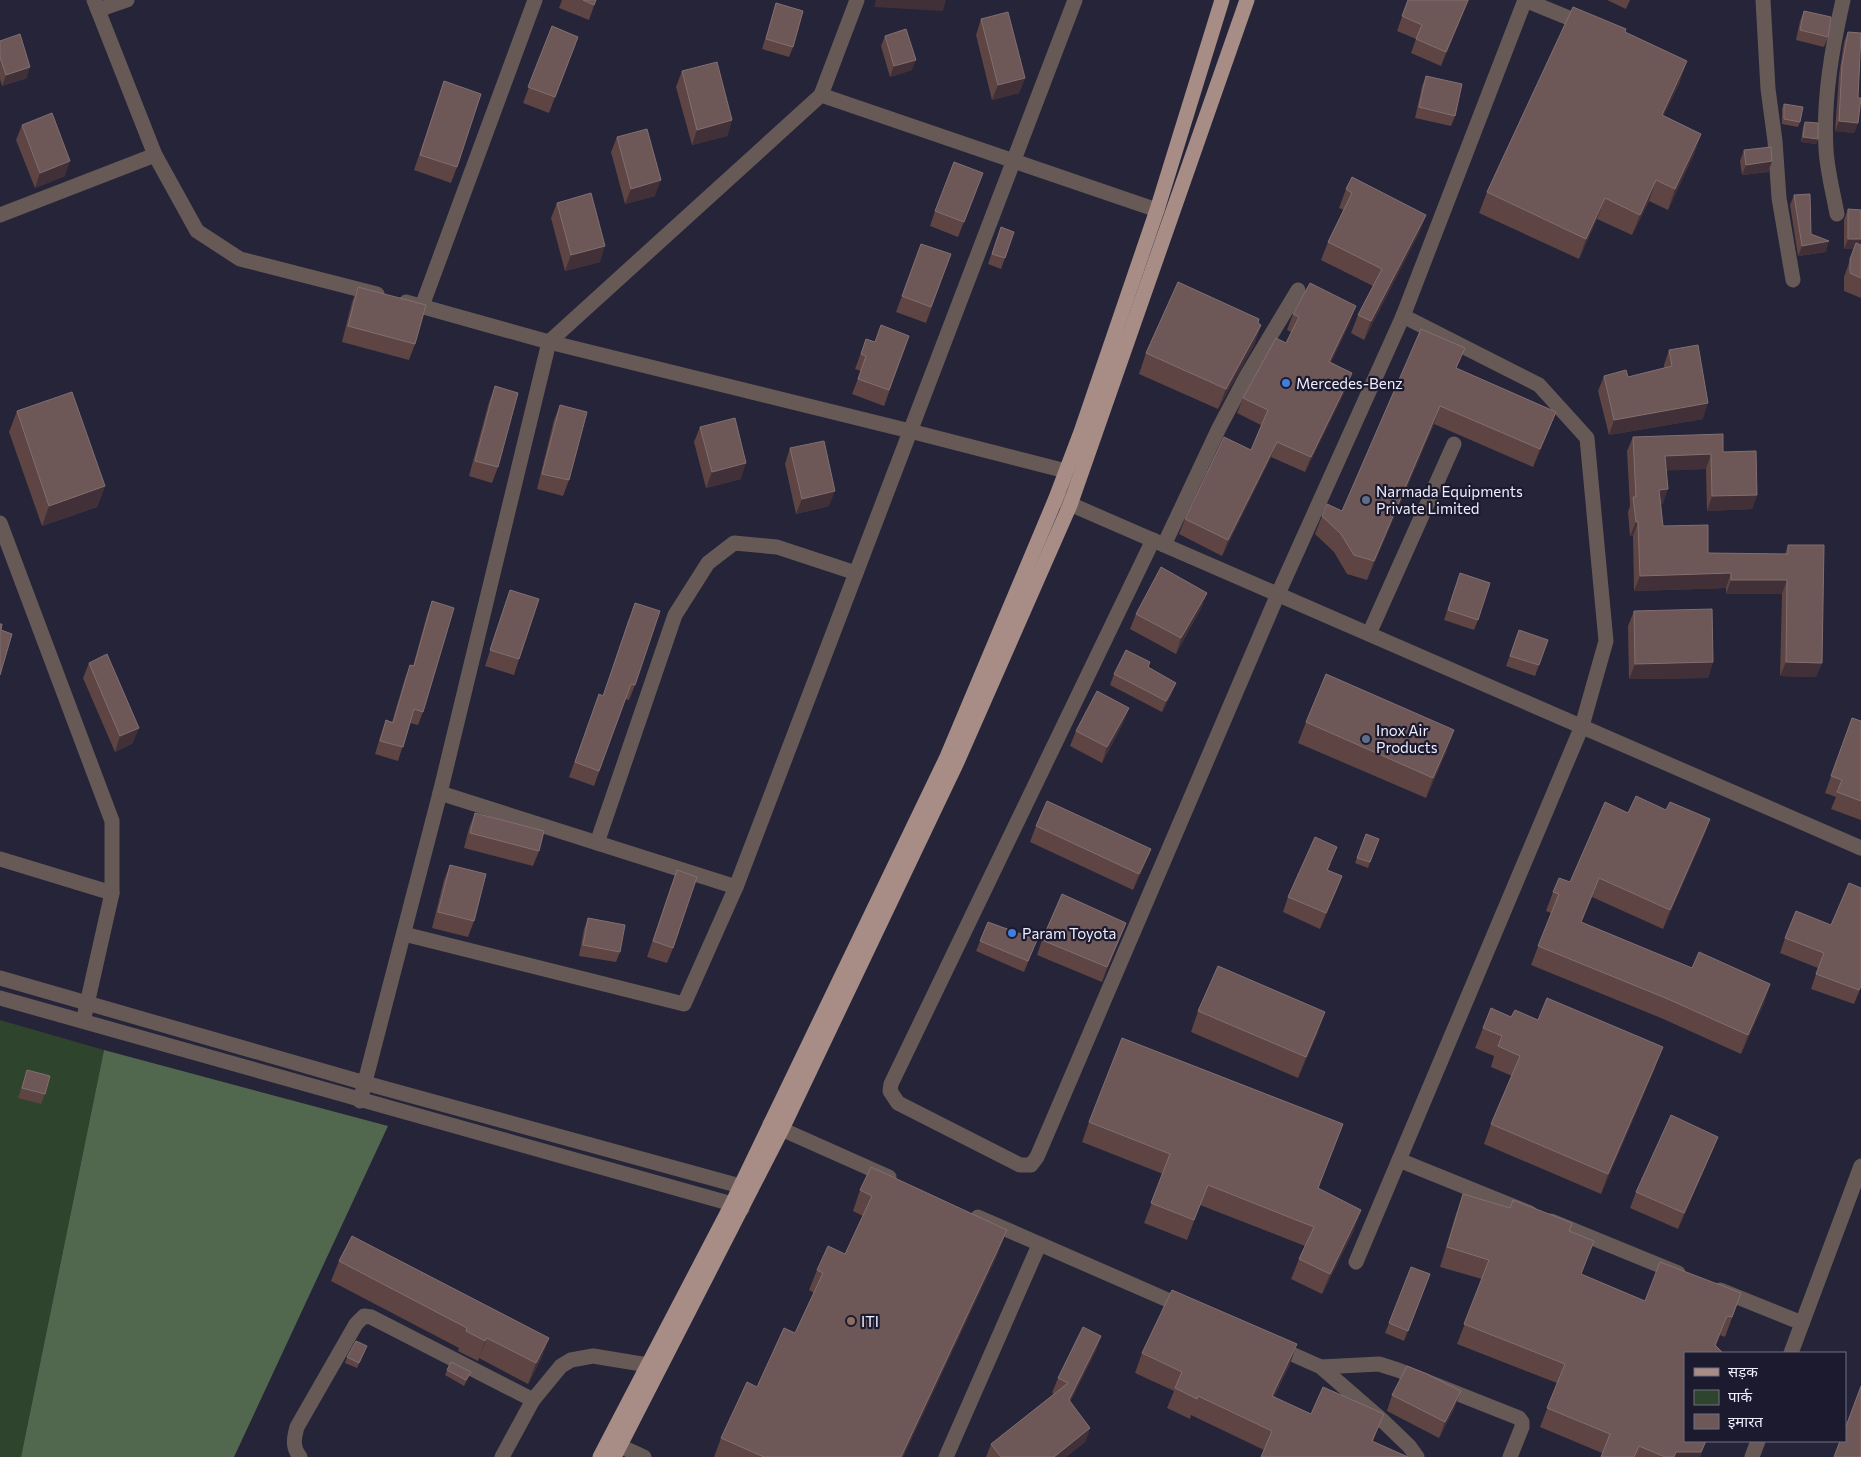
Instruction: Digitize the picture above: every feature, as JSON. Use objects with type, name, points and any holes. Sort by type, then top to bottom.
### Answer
[{"type":"main road","points":[[1063,501],[1066,471],[1158,210],[1222,0]]},
{"type":"main road","points":[[617,1451],[776,1127],[1063,501],[1247,0]]},
{"type":"main road","points":[[600,1457],[648,1366],[737,1207]]},
{"type":"street","points":[[127,0],[96,5],[155,154],[197,231],[240,259],[422,306],[549,342],[1066,471]]},
{"type":"street","points":[[422,306],[535,0]]},
{"type":"street","points":[[360,1101],[440,794],[549,342],[821,94],[857,0]]},
{"type":"street","points":[[404,934],[684,1004],[736,887],[1075,0]]},
{"type":"street","points":[[1298,290],[1247,375],[1158,543],[891,1084],[890,1091],[898,1102],[1020,1166],[1030,1165],[1037,1157],[1278,594],[1403,316],[1525,0],[1596,30]]},
{"type":"street","points":[[1763,0],[1768,89],[1775,141],[1779,198],[1793,280]]},
{"type":"street","points":[[1836,214],[1826,150],[1826,118],[1830,69],[1843,0]]},
{"type":"street","points":[[821,94],[1158,210]]},
{"type":"street","points":[[0,215],[155,154]]},
{"type":"street","points":[[1356,1262],[1582,726],[1606,641],[1587,438],[1539,385],[1403,316]]},
{"type":"street","points":[[1369,634],[1454,444]]},
{"type":"street","points":[[1063,501],[1861,848]]},
{"type":"street","points":[[0,522],[112,821],[112,893],[83,1022]]},
{"type":"street","points":[[597,843],[675,615],[708,563],[734,543],[777,546],[856,573]]},
{"type":"street","points":[[440,794],[736,887]]},
{"type":"street","points":[[0,859],[112,893]]},
{"type":"street","points":[[0,978],[746,1188]]},
{"type":"street","points":[[0,998],[737,1207]]},
{"type":"street","points":[[776,1127],[905,1184]]},
{"type":"street","points":[[1399,1160],[1692,1278]]},
{"type":"street","points":[[1791,1352],[1861,1166]]},
{"type":"street","points":[[967,1212],[1203,1316]]},
{"type":"street","points":[[946,1457],[1039,1245]]},
{"type":"street","points":[[1710,1286],[1802,1323]]},
{"type":"street","points":[[300,1457],[294,1445],[297,1427],[356,1324],[364,1316],[371,1317],[533,1400]]},
{"type":"street","points":[[1267,1343],[1321,1367],[1389,1427],[1409,1446],[1416,1457]]},
{"type":"street","points":[[502,1457],[533,1400],[554,1372],[571,1360],[593,1356],[648,1366]]},
{"type":"street","points":[[1321,1367],[1379,1364],[1519,1418],[1522,1422],[1522,1427],[1510,1457]]},
{"type":"street","points":[[1752,1457],[1758,1442]]},
{"type":"street","points":[[617,1451],[644,1457]]},
{"type":"green space","points":[[0,1020],[104,1050],[21,1457],[0,1457]]},
{"type":"green space","points":[[104,1050],[388,1126],[234,1457],[21,1457]]},
{"type":"building","points":[[583,0],[596,0],[594,5]]},
{"type":"building","points":[[1408,0],[1468,0],[1446,52],[1416,39],[1422,25],[1402,16]]},
{"type":"building","points":[[776,3],[803,11],[793,47],[766,39]]},
{"type":"building","points":[[1573,7],[1626,29],[1625,32],[1687,61],[1662,115],[1701,134],[1675,189],[1656,180],[1640,215],[1605,198],[1586,239],[1487,192]]},
{"type":"building","points":[[1804,11],[1831,17],[1828,37],[1800,30]]},
{"type":"building","points":[[1008,12],[1025,78],[998,85],[981,19]]},
{"type":"building","points":[[552,26],[578,37],[555,97],[528,87]]},
{"type":"building","points":[[906,29],[916,60],[894,66],[885,36]]},
{"type":"building","points":[[1848,32],[1861,33],[1858,98],[1861,98],[1858,123],[1839,121],[1842,65]]},
{"type":"building","points":[[20,34],[30,67],[6,75],[0,57],[0,41]]},
{"type":"building","points":[[717,62],[732,120],[697,130],[682,71]]},
{"type":"building","points":[[1426,76],[1462,84],[1455,116],[1419,107]]},
{"type":"building","points":[[444,81],[481,94],[457,167],[420,155]]},
{"type":"building","points":[[1784,104],[1803,107],[1800,122],[1784,119]]},
{"type":"building","points":[[52,113],[70,161],[40,173],[22,125]]},
{"type":"building","points":[[1805,122],[1818,123],[1818,139],[1803,137]]},
{"type":"building","points":[[647,129],[661,180],[631,189],[617,137]]},
{"type":"building","points":[[1771,147],[1772,161],[1746,165],[1744,150]]},
{"type":"building","points":[[954,162],[983,173],[964,222],[935,211]]},
{"type":"building","points":[[1352,177],[1426,215],[1371,321],[1358,315],[1382,269],[1328,242],[1352,193],[1346,189]]},
{"type":"building","points":[[591,193],[605,246],[571,255],[557,203]]},
{"type":"building","points":[[1810,194],[1811,234],[1829,241],[1802,246],[1794,195]]},
{"type":"building","points":[[1848,209],[1861,210],[1861,239],[1848,239]]},
{"type":"building","points":[[1001,227],[1014,232],[1005,258],[992,254]]},
{"type":"building","points":[[1856,243],[1861,245],[1861,278],[1850,273],[1850,259]]},
{"type":"building","points":[[921,244],[951,254],[931,307],[902,296]]},
{"type":"building","points":[[1178,282],[1259,319],[1258,323],[1261,325],[1226,389],[1146,353]]},
{"type":"building","points":[[1310,283],[1356,306],[1329,362],[1352,373],[1311,457],[1277,442],[1228,540],[1185,519],[1224,437],[1251,450],[1268,410],[1243,398],[1276,338],[1286,343],[1299,317],[1293,314]]},
{"type":"building","points":[[358,287],[426,305],[415,344],[348,326]]},
{"type":"building","points":[[881,325],[909,336],[889,390],[858,379],[866,356],[861,354],[866,339],[875,342]]},
{"type":"building","points":[[1421,329],[1465,348],[1456,368],[1556,412],[1540,449],[1440,406],[1374,561],[1354,555],[1341,534],[1322,516],[1327,504],[1342,511]]},
{"type":"building","points":[[1698,345],[1708,403],[1614,420],[1604,376],[1626,370],[1628,377],[1672,366],[1669,350]]},
{"type":"building","points":[[495,386],[518,393],[498,467],[475,461]]},
{"type":"building","points":[[72,392],[105,486],[49,506],[17,411]]},
{"type":"building","points":[[560,405],[587,412],[569,480],[542,474]]},
{"type":"building","points":[[735,418],[746,463],[712,472],[700,427]]},
{"type":"building","points":[[1723,434],[1723,452],[1756,451],[1757,495],[1712,496],[1711,454],[1665,456],[1668,489],[1659,490],[1663,526],[1708,525],[1708,553],[1788,554],[1788,545],[1824,545],[1822,663],[1786,662],[1787,580],[1731,580],[1731,573],[1640,576],[1638,522],[1636,522],[1633,497],[1636,497],[1633,437]]},
{"type":"building","points":[[824,441],[835,491],[802,499],[790,448]]},
{"type":"building","points":[[1161,567],[1207,593],[1181,638],[1136,614]]},
{"type":"building","points":[[1460,573],[1490,583],[1478,620],[1448,610]]},
{"type":"building","points":[[510,590],[539,599],[519,659],[490,650]]},
{"type":"building","points":[[432,601],[454,608],[423,712],[414,709],[403,747],[380,741],[386,720],[393,723],[410,665],[414,666]]},
{"type":"building","points":[[635,603],[660,611],[635,685],[631,684],[599,771],[575,762],[599,694],[603,696]]},
{"type":"building","points":[[1712,609],[1713,662],[1635,664],[1634,611]]},
{"type":"building","points":[[0,624],[2,624],[1,630],[12,634],[0,675]]},
{"type":"building","points":[[1519,630],[1548,640],[1539,665],[1510,656]]},
{"type":"building","points":[[1126,650],[1150,662],[1148,667],[1176,683],[1166,701],[1114,674]]},
{"type":"building","points":[[107,654],[139,728],[120,736],[89,663]]},
{"type":"building","points":[[1326,674],[1454,730],[1433,778],[1306,722]]},
{"type":"building","points":[[1097,691],[1129,708],[1107,747],[1076,731]]},
{"type":"building","points":[[1852,718],[1861,721],[1861,801],[1837,792],[1842,780],[1831,776]]},
{"type":"building","points":[[1636,796],[1666,810],[1670,802],[1710,819],[1670,910],[1599,878],[1581,922],[1692,968],[1699,952],[1770,984],[1748,1035],[1668,999],[1538,946],[1559,894],[1553,892],[1559,878],[1570,882],[1605,802],[1628,813]]},
{"type":"building","points":[[1047,801],[1151,849],[1139,874],[1036,826]]},
{"type":"building","points":[[475,813],[544,831],[539,851],[470,833]]},
{"type":"building","points":[[1366,834],[1379,839],[1370,862],[1357,858]]},
{"type":"building","points":[[1315,837],[1337,847],[1327,870],[1342,876],[1326,913],[1288,897]]},
{"type":"building","points":[[450,865],[486,874],[474,921],[438,912]]},
{"type":"building","points":[[677,870],[697,877],[673,948],[653,941]]},
{"type":"building","points":[[1849,883],[1861,888],[1861,986],[1859,990],[1816,974],[1824,953],[1785,938],[1796,911],[1831,925]]},
{"type":"building","points":[[1062,894],[1126,923],[1107,967],[1042,940]]},
{"type":"building","points":[[588,918],[625,925],[620,952],[583,945]]},
{"type":"building","points":[[988,922],[1037,940],[1028,961],[980,941]]},
{"type":"building","points":[[1218,966],[1325,1012],[1306,1057],[1198,1011]]},
{"type":"building","points":[[1547,998],[1663,1047],[1608,1174],[1491,1124],[1520,1056],[1498,1046],[1502,1036],[1483,1028],[1491,1008],[1511,1017],[1515,1010],[1538,1020]]},
{"type":"building","points":[[1122,1038],[1343,1124],[1318,1188],[1361,1210],[1330,1274],[1299,1259],[1314,1227],[1208,1185],[1194,1220],[1151,1203],[1170,1154],[1089,1122]]},
{"type":"building","points":[[27,1070],[50,1076],[45,1094],[22,1088]]},
{"type":"building","points":[[1671,1115],[1718,1137],[1684,1213],[1636,1192]]},
{"type":"building","points":[[871,1167],[1007,1230],[901,1457],[764,1457],[721,1438],[747,1382],[757,1387],[784,1328],[795,1333],[823,1273],[817,1270],[828,1246],[845,1254],[872,1196],[860,1190]]},
{"type":"building","points":[[1463,1194],[1510,1208],[1513,1200],[1572,1223],[1569,1231],[1594,1241],[1581,1274],[1645,1301],[1660,1262],[1741,1293],[1732,1317],[1727,1316],[1715,1345],[1722,1352],[1684,1352],[1684,1442],[1706,1442],[1701,1452],[1676,1452],[1674,1457],[1665,1457],[1639,1446],[1634,1457],[1601,1457],[1610,1434],[1547,1408],[1565,1364],[1464,1324],[1489,1260],[1447,1247]]},
{"type":"building","points":[[352,1236],[549,1338],[536,1363],[487,1338],[485,1341],[466,1331],[467,1328],[339,1261]]},
{"type":"building","points":[[1411,1267],[1430,1274],[1408,1331],[1389,1323]]},
{"type":"building","points":[[1172,1290],[1297,1344],[1272,1396],[1311,1414],[1323,1387],[1384,1414],[1372,1441],[1408,1457],[1261,1457],[1272,1431],[1198,1396],[1197,1399],[1175,1388],[1182,1372],[1142,1353]]},
{"type":"building","points":[[1083,1327],[1101,1336],[1069,1400],[1090,1428],[1054,1457],[1001,1457],[991,1444],[1068,1383],[1058,1378]]},
{"type":"building","points":[[356,1341],[367,1346],[359,1363],[347,1357]]},
{"type":"building","points":[[451,1362],[471,1372],[466,1380],[447,1370]]},
{"type":"building","points":[[1407,1366],[1461,1391],[1445,1422],[1392,1395]]},
{"type":"building","points":[[1861,1386],[1861,1457],[1834,1457],[1840,1442],[1846,1442],[1846,1426]]},
{"type":"place","name":"Mercedes-Benz","points":[[1286,383]]},
{"type":"place","name":"Narmada Equipments Private Limited","points":[[1366,500]]},
{"type":"place","name":"Inox Air Products","points":[[1366,739]]},
{"type":"place","name":"Param Toyota","points":[[1012,933]]},
{"type":"place","name":"ITI","points":[[851,1321]]}]
